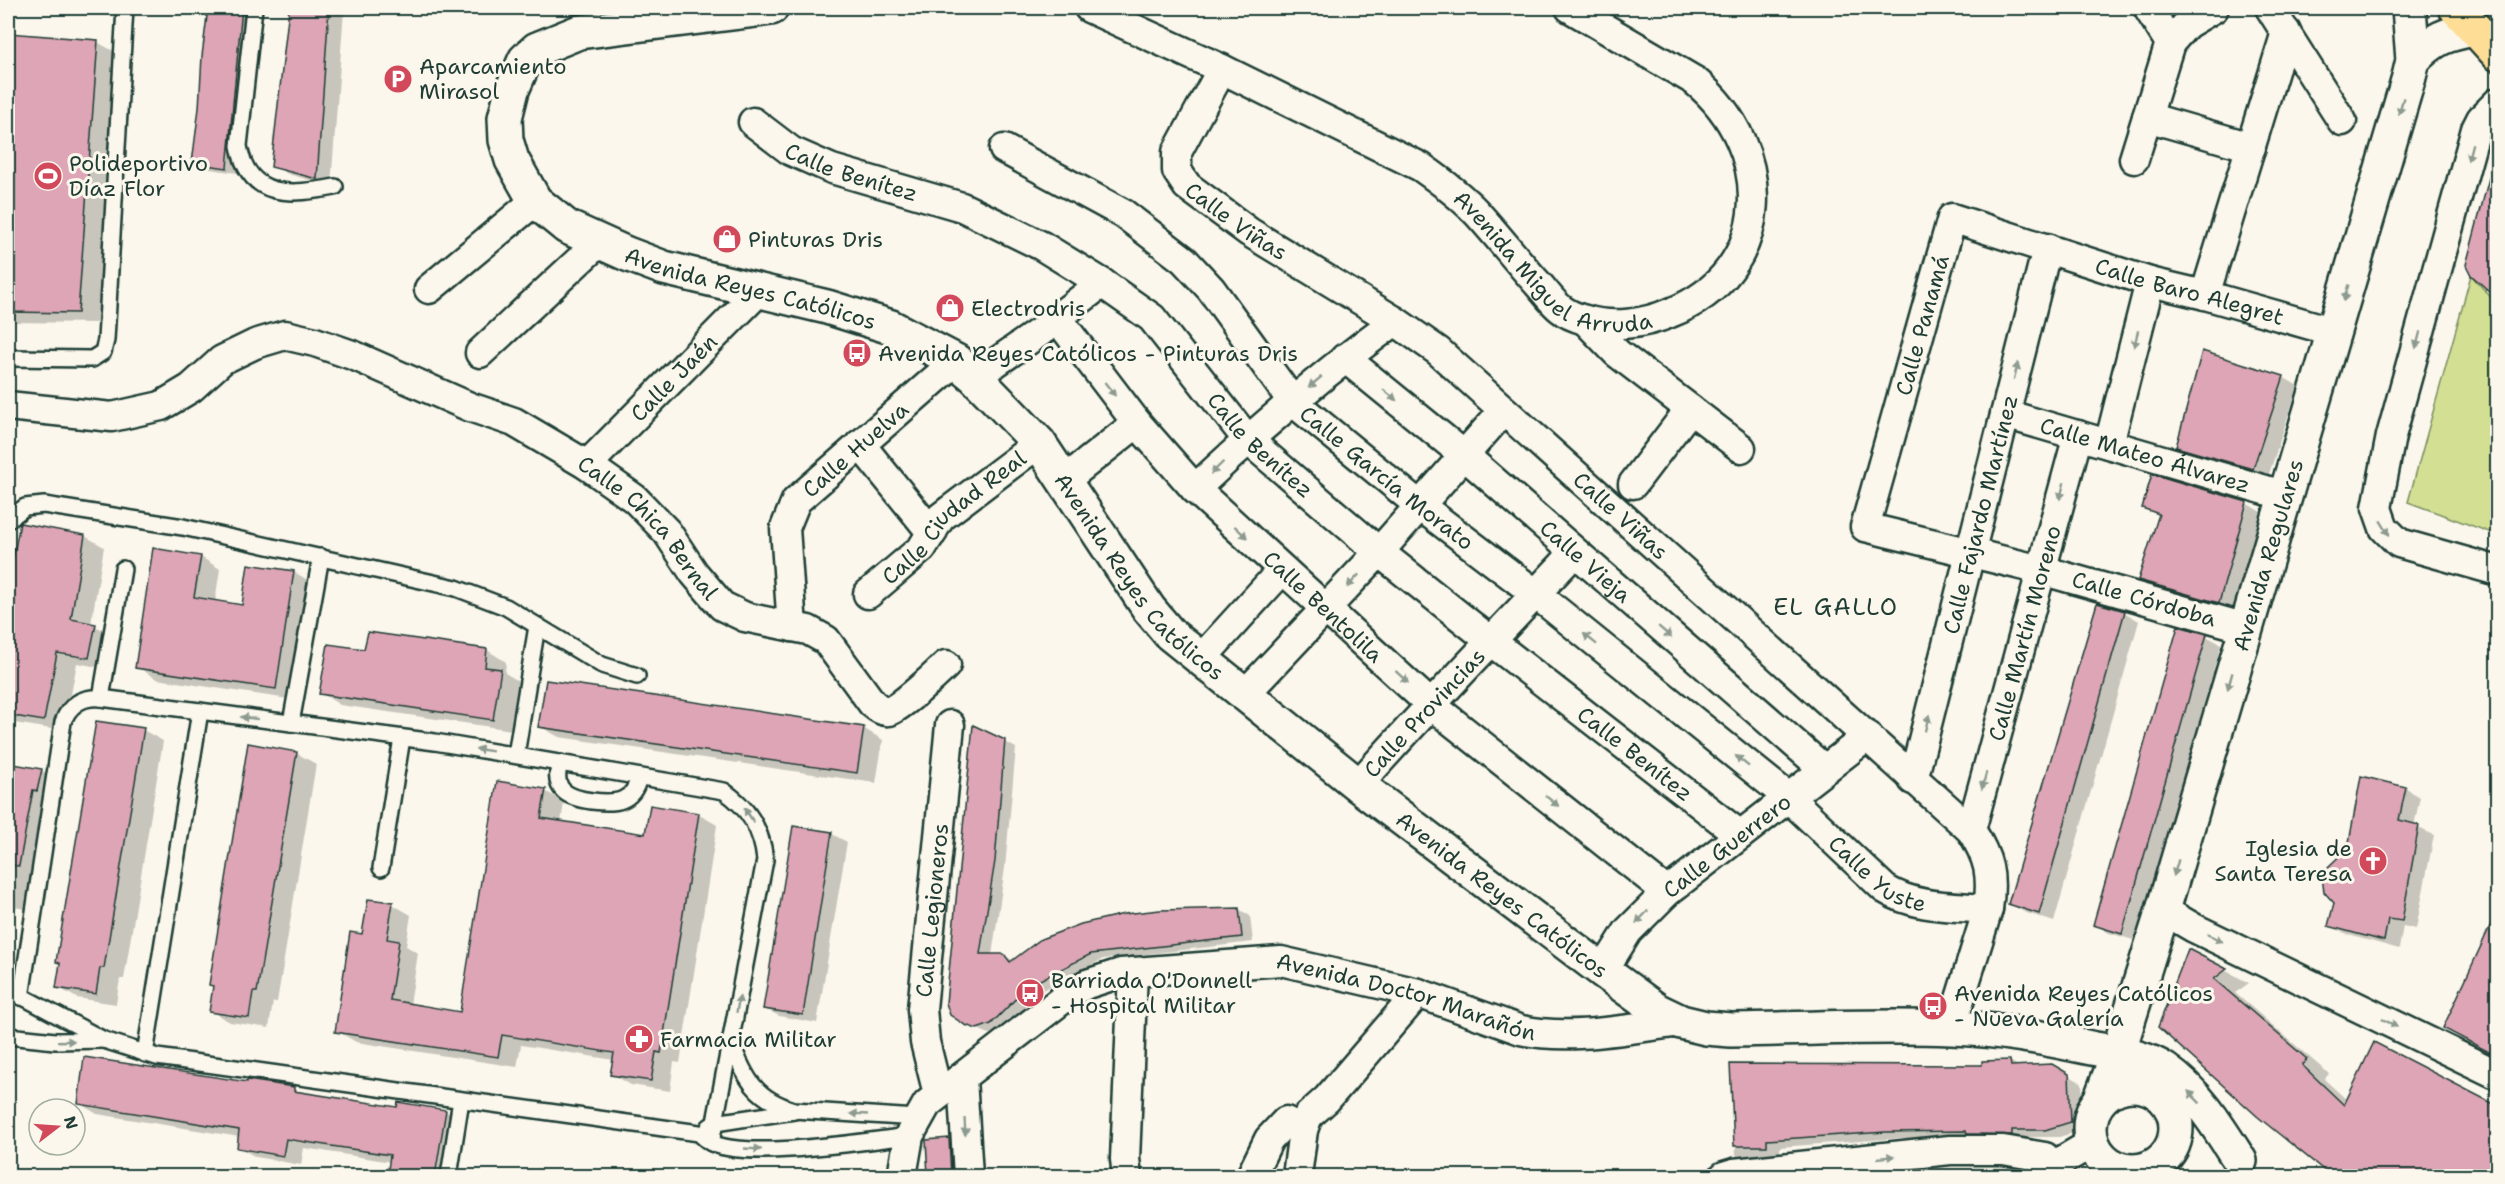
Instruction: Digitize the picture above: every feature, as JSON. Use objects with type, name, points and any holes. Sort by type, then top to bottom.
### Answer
[{"type":"main road","name":"Avenida Reyes Católicos","points":[[771,8],[579,32],[537,49],[525,60],[512,90],[505,118],[506,140],[512,160],[535,201],[567,227],[598,243],[664,268],[827,307],[891,327],[965,369],[1039,443],[1149,609],[1170,634],[1358,785],[1658,1011],[1682,1022],[1706,1028],[1731,1030],[1951,1028],[2049,1038],[2133,1057]]},
{"type":"main road","name":"Avenida Regulares","points":[[2101,1098],[2133,1057],[2163,910],[2335,332],[2413,60],[2409,8]]},
{"type":"main road","points":[[2413,60],[2429,44],[2449,34],[2466,18],[2498,54]]},
{"type":"main road","points":[[2072,1044],[2092,1060],[2101,1098]]},
{"type":"main road","points":[[2133,1057],[2160,1077],[2173,1111],[2176,1136],[2170,1152],[2159,1163],[2134,1173]]},
{"type":"main road","points":[[2133,1057],[2174,1078],[2208,1111],[2248,1169]]},
{"type":"main road","points":[[2181,1176],[2134,1173],[2113,1167],[2100,1157],[2092,1143],[2089,1127],[2092,1111],[2101,1098],[2117,1087],[2136,1084],[2154,1090],[2173,1111],[2248,1169]]},
{"type":"street","name":"Avenida Miguel Arruda","points":[[1089,8],[1222,69],[1421,167],[1441,180],[1476,212],[1561,309],[1585,320],[1609,324],[1633,323],[1657,318],[1680,310],[1699,298],[1715,285],[1742,251],[1749,229],[1753,185],[1744,144],[1724,109],[1695,81],[1570,8]]},
{"type":"street","points":[[2148,8],[2170,43]]},
{"type":"street","points":[[2134,159],[2170,43],[2187,24],[2214,8]]},
{"type":"street","points":[[2270,8],[2342,121]]},
{"type":"street","points":[[2205,295],[2286,32]]},
{"type":"street","name":"Calle Viñas","points":[[1222,69],[1177,152],[1177,171],[1187,186],[1249,232],[1395,321],[1438,351],[1971,831],[1986,854],[1991,889],[1988,909],[1951,1028]]},
{"type":"street","points":[[2498,102],[2481,119],[2476,129],[2391,436],[2377,508],[2384,528],[2399,543],[2498,571]]},
{"type":"street","points":[[2147,117],[2251,147]]},
{"type":"street","name":"Calle Benítez","points":[[753,122],[791,151],[832,169],[962,207],[1042,246],[1102,283],[1152,318],[1247,439],[1379,552],[1740,835]]},
{"type":"street","name":"Calle García Morato","points":[[1004,149],[1124,213],[1184,260],[1210,289],[1293,401],[1419,505],[1536,594],[1788,797]]},
{"type":"street","points":[[429,289],[535,201]]},
{"type":"street","name":"Calle Panamá","points":[[1970,552],[1865,526],[1952,218],[2047,248]]},
{"type":"street","points":[[480,353],[598,243]]},
{"type":"street","name":"Calle Baro Alegret","points":[[2047,248],[2150,282],[2205,295],[2335,332]]},
{"type":"street","name":"Calle Fajardo Martínez","points":[[1913,780],[2047,248]]},
{"type":"street","points":[[2109,444],[2150,282]]},
{"type":"street","points":[[1060,318],[1065,311],[1102,283]]},
{"type":"street","name":"Calle Jaén","points":[[587,465],[760,290]]},
{"type":"street","name":"Calle Huelva","points":[[792,627],[785,528],[796,501],[860,444],[965,369],[1060,318]]},
{"type":"street","name":"Calle Bentolila","points":[[1060,318],[1063,327],[1137,423],[1195,489],[1282,570],[1328,608],[1430,704],[1667,892]]},
{"type":"street","points":[[1585,320],[1617,352],[1741,448]]},
{"type":"street","points":[[1195,489],[1247,439],[1345,358],[1395,321]]},
{"type":"street","name":"Calle Chica Bernal","points":[[8,406],[112,417],[161,406],[191,388],[222,360],[255,344],[285,335],[315,342],[355,356],[470,407],[514,422],[587,465],[635,499],[667,532],[694,573],[722,606],[745,617],[808,630],[826,640],[872,703],[880,709],[888,711],[899,705],[946,665]]},
{"type":"street","name":"Calle Vieja","points":[[1345,358],[1464,455],[1824,769]]},
{"type":"street","points":[[1634,484],[1690,409]]},
{"type":"street","points":[[1244,695],[1328,608],[1503,411]]},
{"type":"street","name":"Calle Mateo Álvarez","points":[[2005,414],[2286,496]]},
{"type":"street","points":[[1065,480],[1137,423]]},
{"type":"street","name":"Calle Martín Moreno","points":[[1971,831],[2078,435]]},
{"type":"street","name":"Calle Ciudad Real","points":[[868,594],[922,548],[940,517],[1039,443]]},
{"type":"street","points":[[860,444],[932,533]]},
{"type":"street","name":"Calle Córdoba","points":[[1970,552],[2246,628]]},
{"type":"street","name":"Calle Provincias","points":[[1358,785],[1430,704],[1492,642],[1574,553]]},
{"type":"street","points":[[1200,660],[1282,570]]},
{"type":"street","name":"Calle Legioneros","points":[[938,1094],[925,1042],[922,1009],[950,725]]},
{"type":"street","name":"Calle Guerrero","points":[[1603,971],[1628,931],[1667,892],[1868,736]]},
{"type":"street","name":"Calle Yuste","points":[[1788,797],[1885,889],[1900,899],[1918,903],[1988,909]]},
{"type":"street","points":[[2163,910],[2194,928],[2498,1075]]},
{"type":"street","name":"Avenida Doctor Marañón","points":[[913,1127],[927,1104],[938,1094],[962,1078],[1072,992],[1104,977],[1133,972],[1271,960],[1418,993],[1521,1030],[1544,1034],[1566,1035],[1682,1022]]},
{"type":"street","points":[[1127,1176],[1125,1159],[1133,972]]},
{"type":"street","points":[[1297,1176],[1303,1130],[1308,1116],[1327,1099],[1418,993]]},
{"type":"street","points":[[962,1078],[968,1176]]},
{"type":"street","points":[[1251,1176],[1269,1139],[1286,1121],[1303,1130]]},
{"type":"street","points":[[902,1176],[913,1127]]},
{"type":"street","points":[[1724,1176],[1950,1150],[2003,1149],[2045,1157],[2054,1171],[2092,1143]]},
{"type":"lane","points":[[8,358],[92,359],[103,352],[106,340],[125,8]]},
{"type":"lane","points":[[254,8],[239,146],[242,161],[251,177],[263,187],[280,193],[335,188]]},
{"type":"lane","points":[[8,519],[26,507],[44,506],[183,527],[456,588],[506,607],[602,665],[637,676]]},
{"type":"lane","points":[[291,723],[321,557]]},
{"type":"lane","points":[[101,698],[123,569]]},
{"type":"lane","points":[[516,755],[537,626]]},
{"type":"lane","points":[[705,1138],[715,1124],[765,860],[759,832],[751,815],[739,801],[724,791],[516,755],[101,698],[77,702],[66,714],[14,993],[104,1040],[145,1054],[705,1138],[747,1149],[771,1150],[913,1127]]},
{"type":"lane","points":[[145,1054],[200,711]]},
{"type":"lane","points":[[381,868],[402,738]]},
{"type":"lane","points":[[560,763],[557,778],[560,786],[574,798],[613,804],[632,793],[637,787],[639,777]]},
{"type":"lane","points":[[8,1036],[55,1041],[104,1040]]},
{"type":"lane","points":[[731,1042],[747,1080],[757,1091],[781,1107],[913,1127]]},
{"type":"lane","points":[[449,1176],[461,1100]]},
{"type":"lane","points":[[715,1124],[794,1110]]},
{"type":"green space","points":[[2471,275],[2497,304],[2497,535],[2408,502]]},
{"type":"building","points":[[208,8],[242,8],[227,168],[192,163]]},
{"type":"building","points":[[289,8],[329,8],[317,179],[271,167]]},
{"type":"building","name":"Polideportivo Díaz Flor","points":[[8,33],[98,40],[78,313],[8,312]]},
{"type":"building","points":[[2490,174],[2498,175],[2498,299],[2471,275],[2466,265]]},
{"type":"building","points":[[2202,351],[2284,376],[2253,469],[2176,447]]},
{"type":"building","points":[[2152,474],[2247,502],[2219,603],[2138,580],[2159,514],[2142,508]]},
{"type":"building","points":[[20,523],[85,535],[71,619],[96,624],[89,658],[57,653],[44,721],[8,715],[8,583]]},
{"type":"building","points":[[153,548],[201,556],[194,597],[242,605],[248,564],[294,571],[276,689],[135,668]]},
{"type":"building","points":[[2097,603],[2125,611],[2039,914],[2008,904]]},
{"type":"building","points":[[2178,626],[2207,634],[2122,934],[2093,925]]},
{"type":"building","points":[[368,632],[487,649],[485,667],[501,669],[493,720],[319,694],[328,644],[364,649]]},
{"type":"building","points":[[546,680],[864,727],[857,773],[538,727]]},
{"type":"building","points":[[96,721],[144,728],[104,968],[100,968],[96,994],[56,988],[60,963],[56,962]]},
{"type":"building","points":[[973,725],[1005,740],[995,861],[980,954],[1004,954],[1010,962],[1041,939],[1081,924],[1124,914],[1160,910],[1239,908],[1242,937],[1091,954],[1028,986],[991,1024],[977,1029],[965,1025],[950,1015],[946,1003]]},
{"type":"building","points":[[248,743],[297,752],[257,992],[253,992],[249,1018],[209,1012],[213,986],[209,985]]},
{"type":"building","points":[[8,763],[42,769],[37,791],[33,790],[19,866],[8,865]]},
{"type":"building","name":"Iglesia de Santa Teresa","points":[[2361,776],[2406,787],[2399,820],[2419,825],[2402,921],[2388,919],[2384,941],[2328,926],[2334,903],[2324,892],[2322,877],[2328,867],[2348,848]]},
{"type":"building","points":[[497,781],[546,789],[541,818],[645,834],[650,805],[699,813],[661,1053],[656,1052],[651,1081],[610,1075],[614,1053],[502,1035],[498,1057],[335,1032],[350,932],[362,934],[368,899],[393,902],[387,939],[399,941],[390,1000],[460,1012]]},
{"type":"building","points":[[793,826],[832,832],[803,1015],[763,1009]]},
{"type":"building","points":[[2498,909],[2498,1041],[2491,1053],[2443,1028]]},
{"type":"building","points":[[2188,949],[2227,969],[2214,979],[2307,1059],[2302,1065],[2344,1105],[2374,1042],[2498,1106],[2498,1176],[2331,1176],[2258,1117],[2158,1027]]},
{"type":"building","points":[[84,1057],[294,1087],[294,1091],[397,1107],[398,1102],[446,1110],[435,1176],[388,1170],[390,1155],[286,1139],[283,1156],[237,1148],[239,1130],[87,1105],[87,1097],[79,1097]]},
{"type":"building","points":[[2010,1060],[2011,1066],[2052,1064],[2069,1074],[2071,1122],[2045,1130],[2012,1130],[2012,1135],[1967,1134],[1966,1131],[1886,1132],[1767,1140],[1767,1146],[1734,1146],[1730,1064],[1982,1065],[1982,1061]]},
{"type":"building","points":[[949,1138],[951,1176],[928,1176],[926,1140]]},
{"type":"place","name":"Aparcamiento Mirasol","points":[[398,79]]},
{"type":"place","name":"Polideportivo Díaz Flor","points":[[48,176]]},
{"type":"place","name":"Pinturas Dris","points":[[727,239]]},
{"type":"place","name":"Electrodris","points":[[950,308]]},
{"type":"place","name":"Avenida Reyes Católicos - Pinturas Dris","points":[[857,353]]},
{"type":"place","name":"Iglesia de Santa Teresa","points":[[2373,861]]},
{"type":"place","name":"Barriada O'Donnell - Hospital Militar","points":[[1030,993]]},
{"type":"place","name":"Avenida Reyes Católicos - Nueva Galería","points":[[1933,1006]]},
{"type":"place","name":"Farmacia Militar","points":[[639,1039]]},
{"type":"district","name":"EL GALLO","points":[[1836,607]]}]
